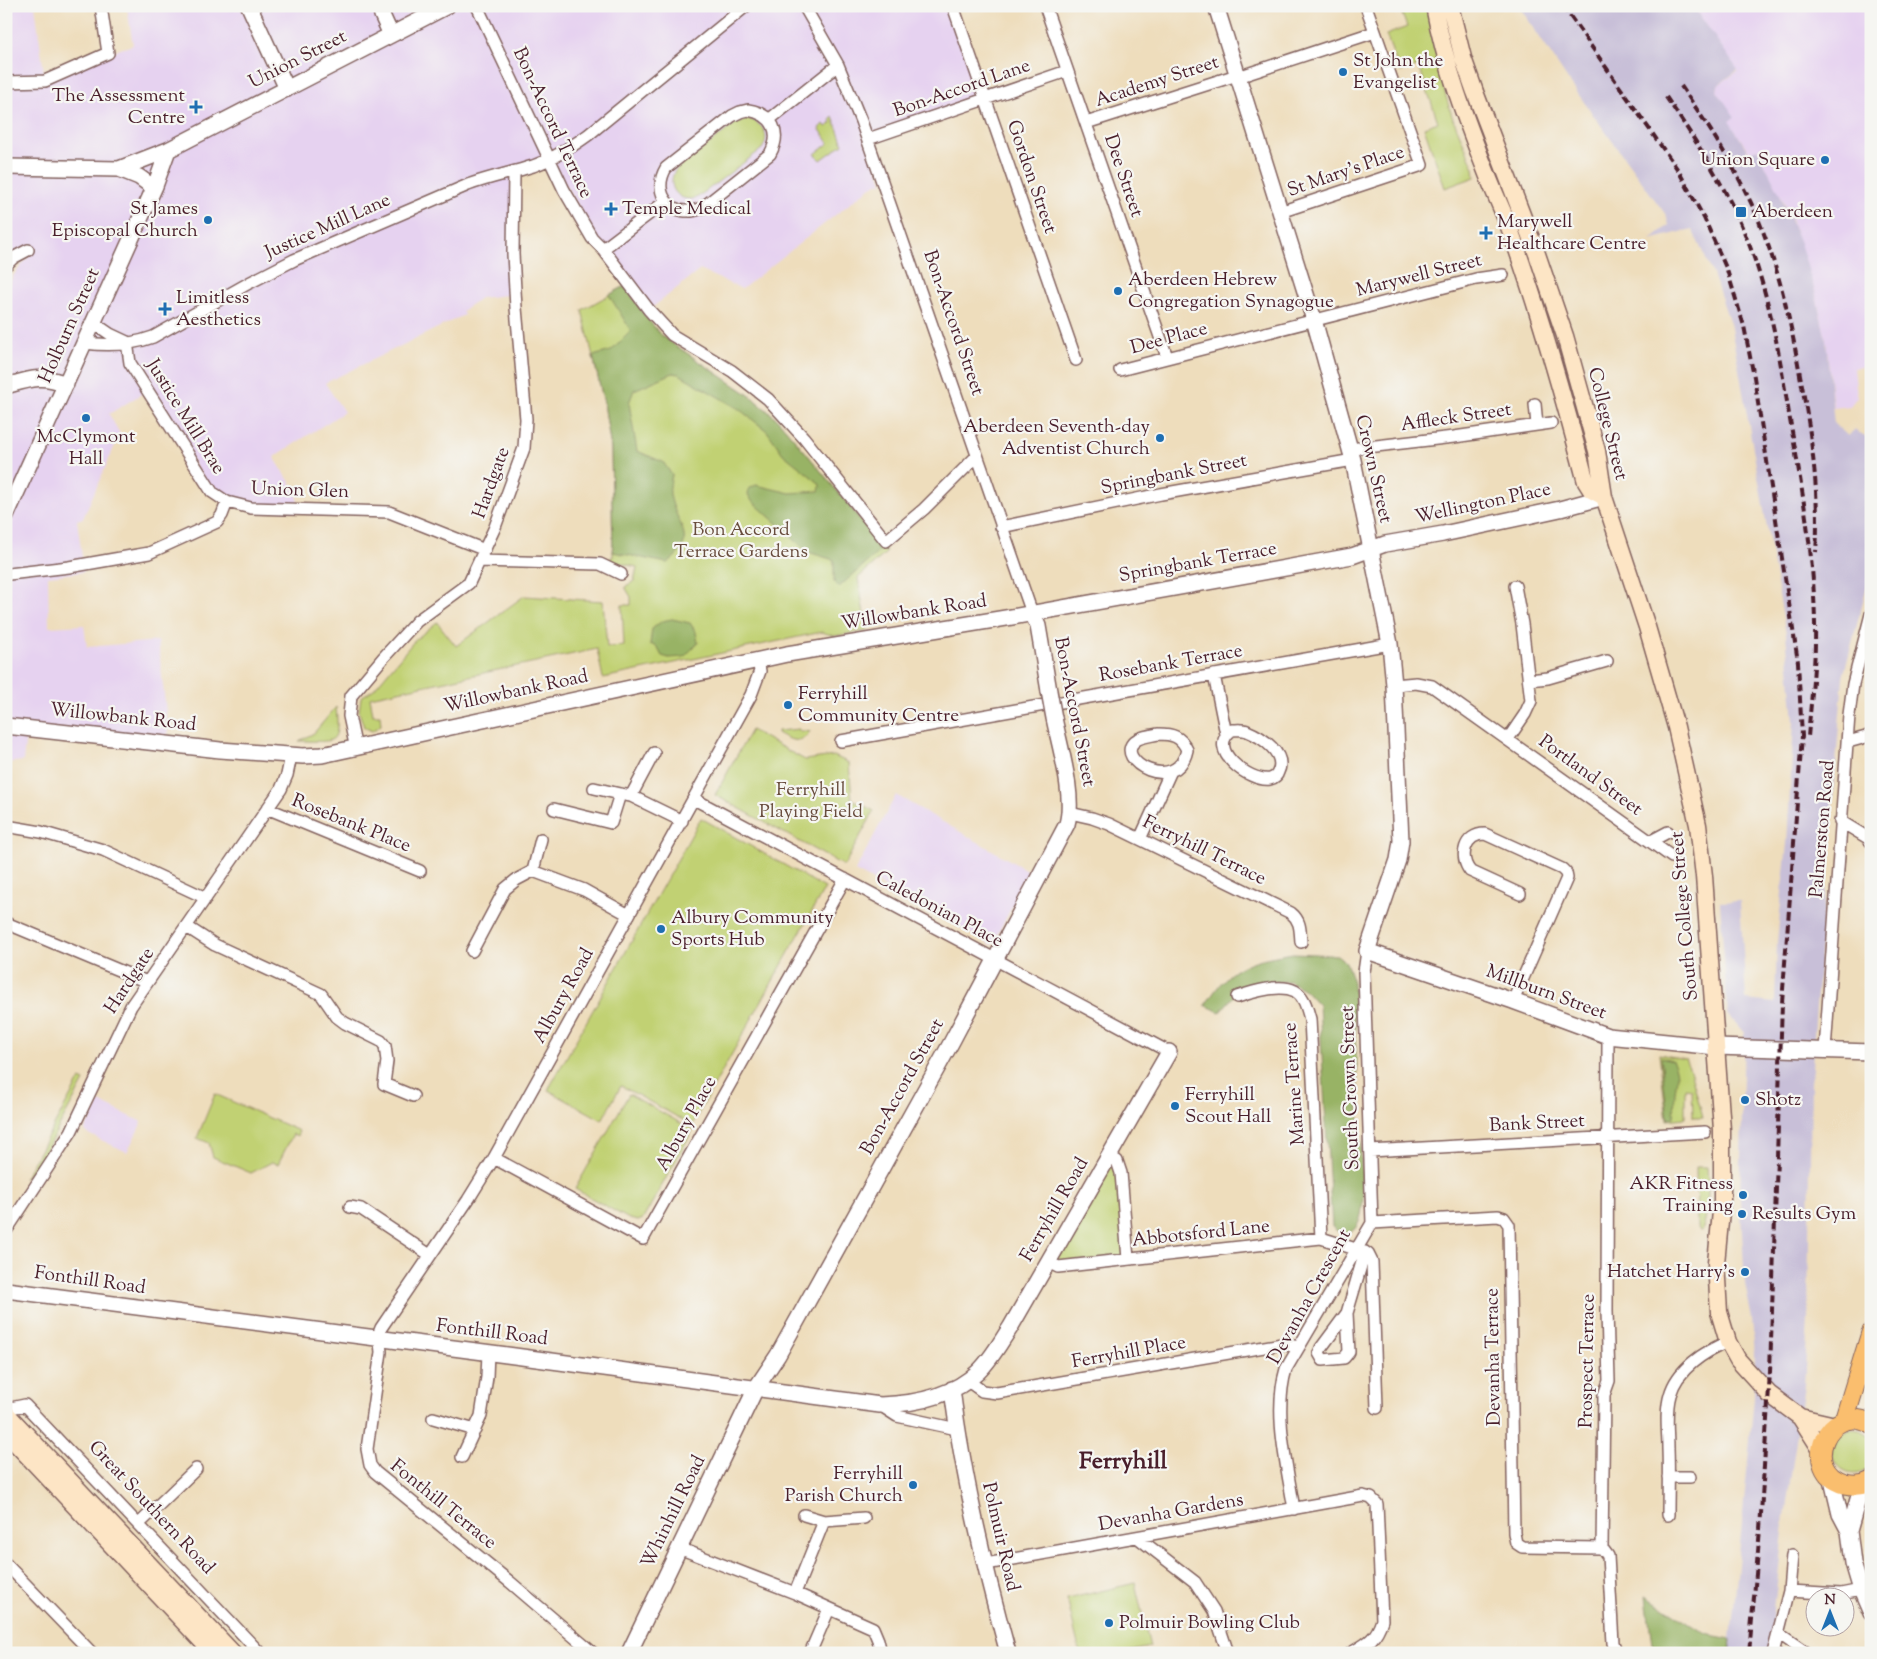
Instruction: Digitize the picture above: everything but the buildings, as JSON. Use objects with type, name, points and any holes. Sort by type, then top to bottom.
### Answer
[{"type":"main road","name":"College Street","points":[[1434,6],[1443,47],[1459,98],[1489,180],[1507,222],[1539,312],[1586,482],[1591,490],[1604,497]]},
{"type":"main road","name":"College Street","points":[[1450,6],[1474,92],[1553,299],[1597,451],[1604,497]]},
{"type":"main road","name":"South College Street","points":[[1604,497],[1647,627],[1676,727],[1698,825],[1703,859],[1722,1130],[1722,1192],[1716,1263],[1719,1312],[1728,1342],[1746,1370],[1769,1394],[1800,1417],[1821,1450]]},
{"type":"main road","points":[[1840,1423],[1871,1333]]},
{"type":"main road","name":"Great Southern Road","points":[[6,1413],[233,1653]]},
{"type":"main road","name":"South College Street","points":[[1800,1417],[1840,1423]]},
{"type":"main road","points":[[1868,1483],[1846,1484],[1831,1476],[1825,1469],[1821,1450],[1823,1440],[1828,1432],[1840,1423],[1860,1420],[1871,1424]]},
{"type":"main road","points":[[6,1433],[213,1653]]},
{"type":"street","points":[[6,82],[45,81],[108,52],[101,6]]},
{"type":"street","points":[[249,6],[287,89]]},
{"type":"street","points":[[380,6],[391,35]]},
{"type":"street","name":"Union Street","points":[[119,170],[168,150],[447,6]]},
{"type":"street","name":"Bon-Accord Terrace","points":[[478,6],[574,211],[592,238],[603,249],[649,310],[672,335],[732,371],[768,399],[804,438],[886,541],[924,509],[977,456]]},
{"type":"street","name":"Justice Mill Lane","points":[[85,343],[109,345],[145,340],[249,282],[339,239],[491,176],[514,172],[564,152],[588,135],[746,6]]},
{"type":"street","name":"Bon-Accord Street","points":[[756,1388],[778,1355],[951,1043],[1067,824],[1070,813],[1070,798],[1038,626],[1001,527],[848,87],[838,65],[804,6]]},
{"type":"street","name":"Gordon Street","points":[[953,6],[1076,360]]},
{"type":"street","name":"Dee Street","points":[[1045,6],[1166,357]]},
{"type":"street","name":"Crown Street","points":[[1216,6],[1314,320],[1352,454],[1390,644],[1394,685],[1401,841],[1398,860],[1367,951]]},
{"type":"street","points":[[1366,6],[1375,32]]},
{"type":"street","name":"Academy Street","points":[[1086,123],[1375,32]]},
{"type":"street","name":"St Mary's Place","points":[[1280,212],[1422,165],[1375,32]]},
{"type":"street","points":[[770,119],[838,65]]},
{"type":"street","name":"Bon-Accord Lane","points":[[868,140],[1067,71]]},
{"type":"street","points":[[748,110],[757,111],[770,119],[776,138],[770,154],[763,160],[702,208],[695,211],[677,210],[666,201],[662,193],[660,180],[670,164],[740,112],[748,110]]},
{"type":"street","name":"Holburn Street","points":[[6,516],[154,188],[168,150]]},
{"type":"street","points":[[6,167],[119,170],[139,177],[154,188]]},
{"type":"street","name":"Hardgate","points":[[356,749],[348,716],[349,702],[354,691],[417,621],[469,583],[485,550],[519,466],[524,448],[526,434],[513,269],[514,172]]},
{"type":"street","points":[[603,249],[666,201]]},
{"type":"street","points":[[6,265],[13,258],[28,250]]},
{"type":"street","name":"Marywell Street","points":[[1314,320],[1476,279],[1503,274]]},
{"type":"street","name":"Dee Place","points":[[1120,370],[1314,320]]},
{"type":"street","points":[[94,323],[110,334],[127,342]]},
{"type":"street","name":"Justice Mill Brae","points":[[127,342],[130,362],[212,492],[227,502]]},
{"type":"street","points":[[6,386],[41,377],[66,384]]},
{"type":"street","name":"Affleck Street","points":[[1535,404],[1537,425]]},
{"type":"street","name":"Affleck Street","points":[[1352,454],[1550,423]]},
{"type":"street","name":"Springbank Street","points":[[1001,527],[1352,454]]},
{"type":"street","name":"Wellington Place","points":[[1371,550],[1386,544],[1560,509],[1604,497]]},
{"type":"street","name":"Union Glen","points":[[9,574],[69,567],[148,554],[217,522],[227,502],[251,508],[274,510],[389,512],[485,550]]},
{"type":"street","name":"Springbank Terrace","points":[[1032,613],[1352,556],[1371,550]]},
{"type":"street","points":[[480,561],[600,564],[621,574]]},
{"type":"street","name":"Portland Street","points":[[1508,740],[1526,714],[1531,702],[1522,624],[1515,586]]},
{"type":"street","name":"Willowbank Road","points":[[6,726],[291,756],[322,755],[758,660],[1032,613]]},
{"type":"street","name":"Palmerston Road","points":[[1825,1050],[1840,821],[1848,742],[1848,715],[1853,684],[1871,614]]},
{"type":"street","name":"Rosebank Terrace","points":[[841,741],[1390,644]]},
{"type":"street","name":"Albury Road","points":[[380,1339],[381,1328],[468,1200],[494,1158],[682,822],[751,695],[760,671],[758,660]]},
{"type":"street","points":[[1529,680],[1548,678],[1607,661]]},
{"type":"street","points":[[1214,674],[1226,734],[1223,742],[1225,753],[1233,763],[1256,777],[1269,779],[1276,776],[1280,769],[1280,756],[1273,749],[1245,730],[1232,730],[1226,734]]},
{"type":"street","name":"Portland Street","points":[[1394,685],[1416,682],[1432,686],[1672,857]]},
{"type":"street","points":[[1140,839],[1170,772],[1179,767],[1187,750],[1180,738],[1173,735],[1158,734],[1133,742],[1131,751],[1133,761],[1141,766],[1162,772],[1170,772]]},
{"type":"street","points":[[1848,742],[1871,734]]},
{"type":"street","points":[[554,809],[611,823],[625,795],[654,753]]},
{"type":"street","name":"Hardgate","points":[[6,1231],[71,1132],[131,1006],[269,809],[285,782],[291,756]]},
{"type":"street","points":[[594,788],[625,795],[682,822]]},
{"type":"street","name":"Caledonian Place","points":[[694,799],[1169,1052]]},
{"type":"street","name":"Rosebank Place","points":[[269,809],[420,871]]},
{"type":"street","name":"Ferryhill Terrace","points":[[1070,813],[1109,824],[1291,913],[1300,924],[1301,942]]},
{"type":"street","points":[[1840,821],[1868,838],[1871,842]]},
{"type":"street","points":[[6,826],[41,832],[103,850],[206,898]]},
{"type":"street","name":"Portland Street","points":[[1651,841],[1668,832]]},
{"type":"street","points":[[1513,1001],[1567,878],[1566,873],[1562,868],[1485,834],[1473,837],[1466,845],[1464,851],[1466,866],[1470,871],[1520,894]]},
{"type":"street","points":[[533,871],[540,838]]},
{"type":"street","points":[[472,951],[505,889],[516,880],[533,871],[584,890],[629,915]]},
{"type":"street","name":"Albury Place","points":[[494,1158],[643,1239],[845,880]]},
{"type":"street","points":[[6,923],[147,982]]},
{"type":"street","points":[[187,927],[215,945],[321,994],[345,1023],[381,1041],[385,1046],[387,1061],[384,1084],[413,1096]]},
{"type":"street","name":"Millburn Street","points":[[1367,951],[1608,1036],[1716,1047],[1871,1052]]},
{"type":"street","name":"South Crown Street","points":[[1367,951],[1364,972],[1372,1223]]},
{"type":"street","name":"Marine Terrace","points":[[1237,997],[1256,990],[1280,989],[1295,991],[1306,1003],[1310,1019],[1321,1238]]},
{"type":"street","name":"Prospect Terrace","points":[[1608,1036],[1609,1380],[1604,1395],[1602,1548],[1608,1556],[1612,1643],[1617,1653]]},
{"type":"street","name":"Ferryhill Road","points":[[968,1381],[994,1353],[1010,1328],[1169,1052]]},
{"type":"street","name":"Bank Street","points":[[1370,1151],[1705,1132]]},
{"type":"street","points":[[1109,1156],[1117,1161],[1121,1173],[1128,1259]]},
{"type":"street","points":[[350,1208],[360,1209],[430,1255]]},
{"type":"street","name":"Devanha Terrace","points":[[1372,1223],[1498,1216],[1508,1221],[1510,1225],[1514,1533],[1516,1543],[1522,1547],[1602,1548]]},
{"type":"street","name":"Devanha Crescent","points":[[1294,1509],[1283,1441],[1282,1386],[1286,1370],[1361,1251],[1372,1223]]},
{"type":"street","name":"Abbotsford Lane","points":[[1048,1262],[1058,1267],[1321,1238],[1361,1251]]},
{"type":"street","points":[[1347,1313],[1361,1251],[1368,1254],[1372,1262],[1376,1408]]},
{"type":"street","name":"Fonthill Road","points":[[6,1290],[880,1405],[905,1404],[927,1400],[968,1381]]},
{"type":"street","name":"Fonthill Terrace","points":[[380,1339],[381,1352],[367,1449],[370,1465],[375,1472],[593,1653]]},
{"type":"street","points":[[1668,1515],[1668,1416],[1671,1390],[1677,1379],[1693,1363],[1714,1348],[1728,1342]]},
{"type":"street","name":"Ferryhill Place","points":[[968,1381],[982,1391],[997,1393],[1282,1344],[1299,1347]]},
{"type":"street","points":[[462,1457],[481,1416],[487,1377],[488,1352]]},
{"type":"street","name":"Whinhill Road","points":[[629,1653],[756,1388]]},
{"type":"street","name":"Polmuir Road","points":[[952,1389],[957,1429],[986,1564],[1008,1653]]},
{"type":"street","name":"Great Southern Road","points":[[6,1409],[25,1405],[260,1653]]},
{"type":"street","points":[[880,1405],[897,1416],[957,1429]]},
{"type":"street","points":[[433,1418],[475,1430]]},
{"type":"street","points":[[139,1524],[196,1469]]},
{"type":"street","points":[[1831,1476],[1840,1514],[1849,1531],[1861,1590],[1871,1613]]},
{"type":"street","points":[[1668,1477],[1690,1477]]},
{"type":"street","points":[[1849,1531],[1868,1483]]},
{"type":"street","name":"Devanha Gardens","points":[[986,1564],[1363,1496],[1371,1498],[1377,1504],[1382,1620],[1378,1632],[1370,1642],[1351,1653]]},
{"type":"street","points":[[804,1515],[824,1521],[864,1518]]},
{"type":"street","points":[[795,1594],[824,1521]]},
{"type":"street","points":[[1137,1536],[1195,1582],[1214,1611],[1228,1653]]},
{"type":"street","points":[[679,1548],[795,1594],[873,1628],[881,1653]]},
{"type":"street","points":[[1773,1653],[1789,1591],[1792,1555]]},
{"type":"street","points":[[6,1564],[92,1653]]},
{"type":"street","points":[[1789,1591],[1841,1594],[1861,1590]]},
{"type":"street","points":[[810,1653],[829,1609]]},
{"type":"street","points":[[1778,1633],[1807,1653]]},
{"type":"shaded area","points":[[6,6],[35,6],[45,81],[108,53],[133,45],[127,6],[953,6],[985,99],[868,139],[882,183],[875,184],[867,190],[742,289],[700,270],[649,310],[603,249],[550,159],[511,171],[515,294],[480,298],[462,311],[464,315],[325,383],[344,412],[274,457],[297,493],[298,511],[274,510],[212,492],[148,390],[109,414],[120,434],[83,518],[77,520],[84,572],[48,576],[49,627],[84,625],[87,647],[158,641],[168,730],[165,749],[26,735],[23,761],[7,763],[6,765],[6,290],[13,276],[29,256],[6,260]]},
{"type":"shaded area","points":[[1519,6],[1693,6],[1738,70],[1718,85],[1717,91],[1735,117],[1729,121],[1749,153],[1757,149],[1778,190],[1800,243],[1815,292],[1826,340],[1834,424],[1848,436],[1854,430],[1871,439],[1871,571],[1843,677],[1816,1006],[1811,1083],[1808,1320],[1804,1385],[1784,1523],[1769,1653],[1717,1653],[1719,1637],[1731,1639],[1754,1397],[1755,1354],[1752,1319],[1745,1284],[1740,1199],[1744,1033],[1728,1014],[1720,902],[1740,901],[1746,1000],[1775,1003],[1777,942],[1787,843],[1794,721],[1786,634],[1730,323],[1713,274],[1692,229],[1650,240],[1669,225],[1666,215],[1568,80]]},
{"type":"shaded area","name":"Union Square","points":[[1693,6],[1871,6],[1871,366],[1854,368],[1857,397],[1850,406],[1833,408],[1826,340],[1815,292],[1789,213],[1757,149],[1750,153],[1728,121],[1734,117],[1717,91],[1718,85],[1738,71]]},
{"type":"shaded area","points":[[896,795],[1030,872],[992,945],[855,871]]},
{"type":"shaded area","points":[[100,1102],[142,1122],[127,1152],[86,1133],[85,1129]]},
{"type":"green space","points":[[1399,6],[1428,6],[1443,73],[1445,93],[1452,116],[1474,168],[1475,177],[1445,188],[1424,127],[1438,122],[1419,66],[1400,72],[1386,35],[1407,27]]},
{"type":"green space","points":[[833,117],[843,144],[821,160],[815,154],[829,143],[819,128],[824,124],[826,127],[832,123],[830,120]]},
{"type":"green space","points":[[749,119],[762,127],[766,135],[765,144],[762,149],[698,197],[691,199],[679,196],[672,186],[674,173],[678,167],[736,123]]},
{"type":"green space","name":"Bon Accord Terrace Gardens","points":[[625,286],[645,316],[663,337],[749,395],[777,419],[887,552],[858,578],[867,631],[834,636],[822,632],[603,678],[597,649],[370,697],[373,715],[380,715],[381,725],[372,731],[364,727],[359,712],[361,697],[374,689],[415,640],[437,622],[456,646],[524,596],[603,601],[607,647],[624,646],[622,605],[631,605],[631,597],[625,587],[634,581],[637,567],[610,561],[611,557],[613,557],[611,449],[604,403],[582,310]]},
{"type":"green space","points":[[625,286],[645,316],[663,337],[749,395],[777,419],[883,548],[839,587],[834,582],[834,560],[808,552],[751,500],[748,494],[749,489],[756,485],[790,493],[819,491],[819,483],[783,454],[767,431],[739,409],[679,374],[673,373],[634,390],[629,403],[637,451],[663,462],[672,475],[670,494],[683,531],[683,547],[667,563],[613,552],[611,449],[604,403],[593,356],[611,351],[631,331],[609,295]]},
{"type":"green space","points":[[672,619],[690,623],[696,632],[698,643],[684,657],[669,658],[662,656],[657,647],[650,644],[652,629],[662,621]]},
{"type":"green space","points":[[336,707],[337,729],[336,735],[332,739],[328,741],[299,741],[314,733]]},
{"type":"green space","points":[[799,729],[800,732],[810,731],[807,736],[799,740],[786,738],[777,733],[778,731]]},
{"type":"green space","name":"Ferryhill Playing Field","points":[[751,730],[805,760],[834,756],[849,763],[852,799],[874,811],[844,866],[715,795]]},
{"type":"green space","points":[[701,818],[825,888],[692,1125],[621,1086],[602,1120],[548,1090]]},
{"type":"green space","points":[[1293,953],[1337,955],[1346,962],[1353,982],[1363,1197],[1361,1215],[1357,1226],[1354,1230],[1343,1235],[1332,1227],[1319,1005],[1305,990],[1289,981],[1262,983],[1238,991],[1220,1012],[1205,1005],[1218,987],[1234,971],[1258,960]]},
{"type":"green space","points":[[1659,1054],[1685,1059],[1690,1070],[1703,1117],[1693,1117],[1692,1089],[1685,1088],[1685,1118],[1667,1120]]},
{"type":"green space","points":[[1661,1057],[1672,1060],[1677,1072],[1674,1117],[1668,1119]]},
{"type":"green space","points":[[80,1079],[84,1081],[39,1163],[24,1179]]},
{"type":"green space","points":[[215,1094],[299,1131],[297,1136],[293,1134],[278,1164],[272,1162],[251,1173],[213,1157],[209,1143],[197,1138]]},
{"type":"green space","points":[[629,1094],[693,1130],[643,1219],[638,1221],[629,1219],[575,1189]]},
{"type":"green space","points":[[1109,1156],[1117,1161],[1128,1259],[1048,1262]]},
{"type":"green space","points":[[1696,1167],[1707,1167],[1708,1199],[1702,1231],[1697,1226]]},
{"type":"green space","points":[[1852,1429],[1860,1430],[1871,1437],[1871,1466],[1860,1472],[1849,1472],[1841,1468],[1835,1461],[1833,1452],[1834,1443],[1840,1435]]},
{"type":"green space","name":"Polmuir Bowling Club","points":[[1135,1583],[1150,1647],[1123,1653],[1080,1653],[1067,1599]]},
{"type":"green space","points":[[1646,1596],[1705,1634],[1731,1639],[1730,1653],[1670,1653],[1652,1644]]},
{"type":"railway","points":[[1563,6],[1678,170],[1704,218],[1727,270],[1744,326],[1754,377],[1798,662],[1802,736],[1782,1003],[1770,1372],[1760,1529],[1749,1653]]},
{"type":"railway","points":[[1681,86],[1720,145],[1737,175],[1762,227],[1776,269],[1792,332],[1811,440],[1817,507],[1816,552]]},
{"type":"railway","points":[[1666,97],[1709,164],[1737,216],[1761,278],[1772,322],[1802,492],[1812,571],[1815,652],[1808,737]]},
{"type":"place","name":"St John the Evangelist","points":[[1343,72]]},
{"type":"place","name":"The Assessment Centre","points":[[196,107]]},
{"type":"place","name":"Union Square","points":[[1825,160]]},
{"type":"place","name":"Temple Medical","points":[[611,209]]},
{"type":"place","name":"Aberdeen","points":[[1741,212]]},
{"type":"place","name":"St James Episcopal Church","points":[[208,220]]},
{"type":"place","name":"Marywell Healthcare Centre","points":[[1486,233]]},
{"type":"place","name":"Aberdeen Hebrew Congregation Synagogue","points":[[1118,291]]},
{"type":"place","name":"Limitless Aesthetics","points":[[165,309]]},
{"type":"place","name":"McClymont Hall","points":[[86,418]]},
{"type":"place","name":"Aberdeen Seventh-day Adventist Church","points":[[1160,438]]},
{"type":"place","name":"Ferryhill Community Centre","points":[[788,705]]},
{"type":"place","name":"Albury Community Sports Hub","points":[[661,929]]},
{"type":"place","name":"Shotz","points":[[1745,1100]]},
{"type":"place","name":"Ferryhill Scout Hall","points":[[1175,1106]]},
{"type":"place","name":"AKR Fitness Training","points":[[1743,1195]]},
{"type":"place","name":"Results Gym","points":[[1742,1214]]},
{"type":"place","name":"Hatchet Harry's","points":[[1745,1272]]},
{"type":"place","name":"Ferryhill Parish Church","points":[[913,1485]]},
{"type":"place","name":"Polmuir Bowling Club","points":[[1109,1623]]},
{"type":"district","name":"Ferryhill","points":[[1123,1462]]}]
